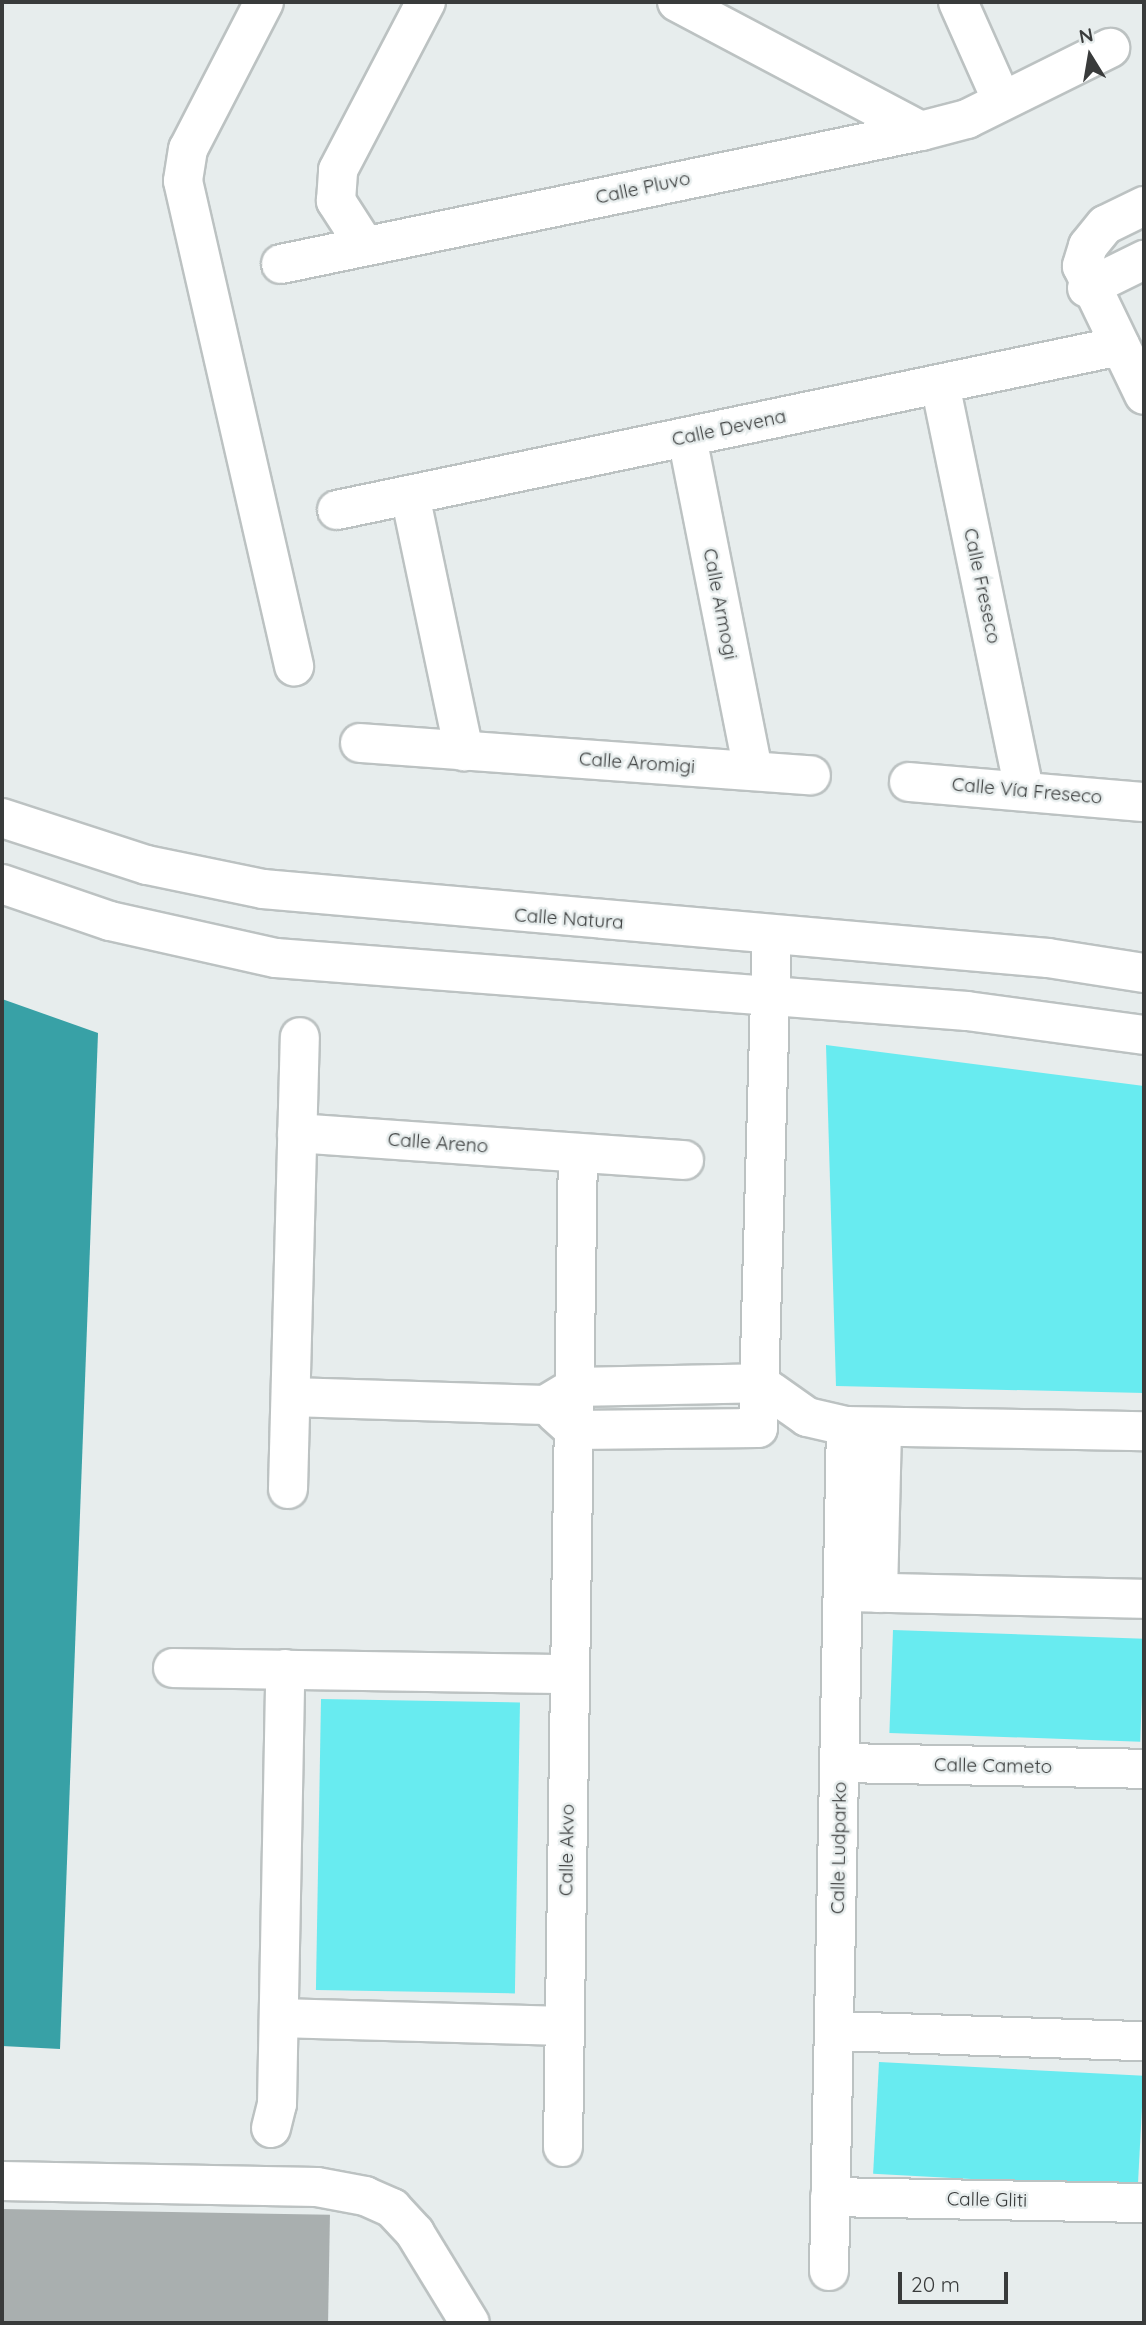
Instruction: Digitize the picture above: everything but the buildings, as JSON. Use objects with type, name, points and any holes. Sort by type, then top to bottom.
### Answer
[{"type":"street","points":[[264,2],[188,149],[183,181],[294,666]]},
{"type":"street","points":[[365,246],[336,201],[338,170],[426,2]]},
{"type":"street","points":[[677,2],[921,131]]},
{"type":"street","points":[[958,2],[1002,101]]},
{"type":"street","name":"Calle Pluvo","points":[[281,264],[921,131],[1002,101],[1110,48]]},
{"type":"street","points":[[1144,206],[1105,225],[1087,246],[1082,266],[1087,288],[1144,395]]},
{"type":"street","points":[[1087,288],[1144,260]]},
{"type":"street","name":"Calle Devena","points":[[337,510],[1120,346]]},
{"type":"street","name":"Calle Freseco","points":[[940,384],[1024,788]]},
{"type":"street","name":"Calle Armogi","points":[[687,437],[753,771]]},
{"type":"street","points":[[410,495],[464,751]]},
{"type":"street","name":"Calle Aromigi","points":[[360,743],[811,775]]},
{"type":"street","name":"Calle Vía Freseco","points":[[909,782],[1024,788],[1144,802]]},
{"type":"street","name":"Calle Natura","points":[[2,818],[147,865],[263,890],[1048,958],[1144,973]]},
{"type":"street","points":[[2,884],[110,921],[276,958],[967,1011],[1144,1035]]},
{"type":"street","points":[[578,1153],[560,1396],[574,1430],[758,1428],[773,1393],[769,997],[772,935]]},
{"type":"street","points":[[288,1489],[300,1037]]},
{"type":"street","name":"Calle Areno","points":[[298,1133],[684,1160]]},
{"type":"street","points":[[291,1397],[773,1393],[807,1417],[864,1426],[1144,1431]]},
{"type":"street","name":"Calle Ludparko","points":[[828,2271],[841,1763],[862,1592],[864,1426]]},
{"type":"street","name":"Calle Akvo","points":[[563,2147],[574,1430]]},
{"type":"street","points":[[862,1592],[1144,1599]]},
{"type":"street","points":[[173,1668],[570,1674]]},
{"type":"street","points":[[271,2128],[279,2018],[285,1670]]},
{"type":"street","name":"Calle Cameto","points":[[841,1763],[1144,1769]]},
{"type":"street","points":[[279,2018],[564,2026]]},
{"type":"street","points":[[835,2031],[1144,2041]]},
{"type":"street","points":[[2,2181],[317,2187],[365,2196],[392,2208],[415,2233],[470,2323]]},
{"type":"street","name":"Calle Gliti","points":[[830,2197],[1144,2203]]},
{"type":"shaded area","points":[[2,999],[98,1033],[60,2049],[2,2046]]},
{"type":"shaded area","points":[[826,1045],[1144,1086],[1144,1393],[836,1386]]},
{"type":"shaded area","points":[[893,1630],[1144,1639],[1140,1742],[889,1733]]},
{"type":"shaded area","points":[[321,1699],[520,1702],[515,1993],[316,1990]]},
{"type":"shaded area","points":[[879,2062],[1144,2076],[1138,2188],[873,2174]]}]
